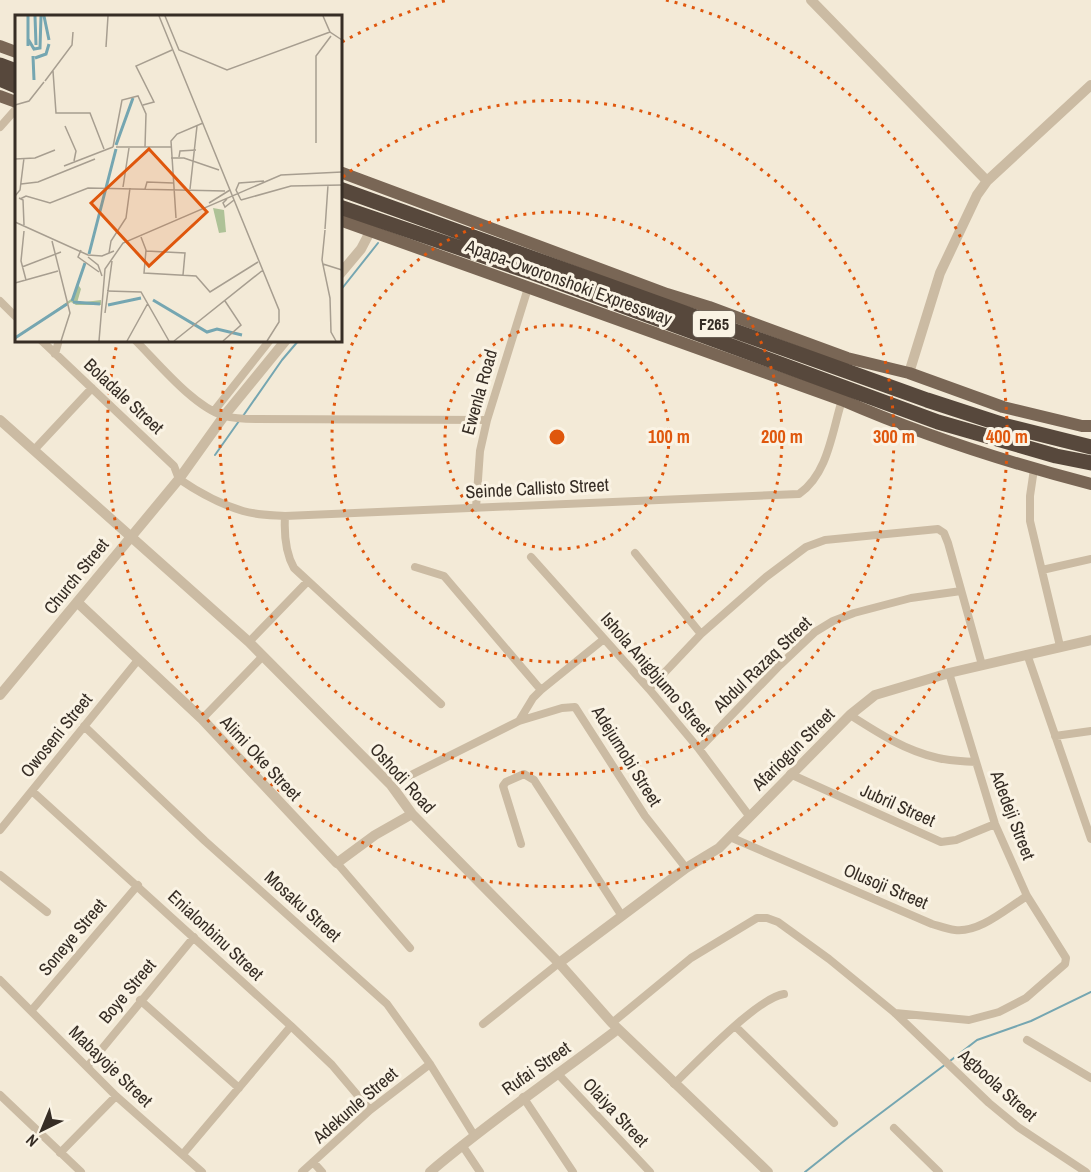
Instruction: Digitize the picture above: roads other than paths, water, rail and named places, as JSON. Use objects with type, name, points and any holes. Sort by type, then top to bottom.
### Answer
[{"type":"highway","points":[[0,64],[15,70]]},
{"type":"highway","points":[[0,79],[15,86]]},
{"type":"highway","name":"Apapa-Oworonshoki Expressway","points":[[342,190],[666,300],[1006,426],[1091,447]]},
{"type":"highway","name":"Apapa-Oworonshoki Expressway","points":[[342,208],[533,273],[938,422],[1056,456],[1091,463]]},
{"type":"highway","points":[[1006,426],[1091,441]]},
{"type":"main road","points":[[0,46],[15,52]]},
{"type":"main road","points":[[0,96],[15,102]]},
{"type":"main road","name":"Apapa-Oworonshoki Expressway","points":[[342,173],[666,300],[709,307],[847,358],[909,373],[1011,409],[1091,426]]},
{"type":"main road","name":"Apapa-Oworonshoki Expressway","points":[[342,220],[842,400],[893,422],[1034,470],[1091,484]]},
{"type":"street","points":[[811,0],[987,181]]},
{"type":"street","points":[[909,373],[940,273],[977,195],[987,181],[1091,84]]},
{"type":"street","points":[[0,127],[15,110]]},
{"type":"street","points":[[342,272],[361,249],[371,230]]},
{"type":"street","name":"Ewenla Road","points":[[477,508],[480,451],[487,420],[528,288]]},
{"type":"street","points":[[0,302],[15,316]]},
{"type":"street","name":"Boladale Street","points":[[43,342],[174,466],[179,479]]},
{"type":"street","points":[[55,354],[58,342]]},
{"type":"street","points":[[137,342],[194,398],[219,414],[241,418],[487,420]]},
{"type":"street","points":[[219,414],[269,342]]},
{"type":"street","name":"Church Street","points":[[0,694],[179,479],[219,414],[284,342]]},
{"type":"street","points":[[34,450],[92,388]]},
{"type":"street","name":"Seinde Callisto Street","points":[[179,479],[243,511],[285,516],[799,494],[818,476],[842,400]]},
{"type":"street","name":"Oshodi Road","points":[[0,420],[249,642],[391,785],[412,814],[559,963],[615,1026],[768,1172]]},
{"type":"street","points":[[1034,470],[1030,496],[1030,521],[1060,646]]},
{"type":"street","points":[[285,516],[284,532],[289,559],[294,568],[441,704]]},
{"type":"street","points":[[649,689],[701,634],[806,547],[825,540],[941,530],[948,543],[982,665]]},
{"type":"street","points":[[635,553],[701,634]]},
{"type":"street","name":"Ishola Anigbjumo Street","points":[[531,557],[649,689],[750,817]]},
{"type":"street","points":[[1042,570],[1091,559]]},
{"type":"street","points":[[415,567],[444,576],[541,690]]},
{"type":"street","points":[[249,642],[308,581]]},
{"type":"street","name":"Abdul Razaq Street","points":[[699,750],[780,665],[815,632],[833,621],[911,598],[961,591]]},
{"type":"street","name":"Alimi Oke Street","points":[[77,602],[202,719],[337,863],[410,948]]},
{"type":"street","points":[[519,721],[533,698],[541,690],[604,639]]},
{"type":"street","name":"Afariogun Street","points":[[559,963],[686,868],[719,848],[850,715],[875,695],[949,673],[1091,640]]},
{"type":"street","points":[[1026,654],[1091,839]]},
{"type":"street","points":[[202,719],[263,656]]},
{"type":"street","name":"Owoseni Street","points":[[0,830],[138,660]]},
{"type":"street","name":"Adedeji Street","points":[[895,1013],[969,1020],[999,1012],[1026,998],[1062,968],[1066,958],[1027,896],[995,824],[949,673]]},
{"type":"street","name":"Adejumobi Street","points":[[391,785],[519,721],[572,706],[578,709],[591,734],[645,816],[686,868]]},
{"type":"street","points":[[850,715],[906,748],[938,758],[976,762]]},
{"type":"street","name":"Mosaku Street","points":[[84,726],[205,841],[387,1004],[430,1064],[474,1135]]},
{"type":"street","points":[[1055,736],[1091,731]]},
{"type":"street","points":[[521,844],[503,786],[506,782],[524,774],[534,780],[622,915]]},
{"type":"street","name":"Jubril Street","points":[[790,774],[941,842],[956,840],[995,824]]},
{"type":"street","name":"Enialonbinu Street","points":[[32,791],[291,1026],[332,1065],[370,1110]]},
{"type":"street","points":[[337,863],[375,835],[412,814]]},
{"type":"street","name":"Olusoji Street","points":[[730,837],[932,924],[957,930],[976,926],[1027,896]]},
{"type":"street","points":[[0,875],[47,912]]},
{"type":"street","name":"Soneye Street","points":[[31,1011],[138,885]]},
{"type":"street","name":"Agboola Street","points":[[615,1026],[691,958],[758,918],[767,918],[778,922],[829,959],[895,1013],[1018,1127],[1086,1172]]},
{"type":"street","name":"Boye Street","points":[[87,1067],[194,937]]},
{"type":"street","points":[[483,1024],[559,963]]},
{"type":"street","name":"Mabayoje Street","points":[[0,980],[116,1096],[202,1172]]},
{"type":"street","points":[[674,1084],[735,1026],[772,996],[784,994]]},
{"type":"street","points":[[140,1000],[239,1088]]},
{"type":"street","points":[[183,1154],[291,1026]]},
{"type":"street","name":"Rufai Street","points":[[430,1172],[523,1097],[558,1074],[615,1026]]},
{"type":"street","points":[[735,1026],[834,1123]]},
{"type":"street","points":[[1027,1040],[1091,1078]]},
{"type":"street","name":"Adekunle Street","points":[[302,1172],[370,1110],[430,1064]]},
{"type":"street","name":"Olaiya Street","points":[[558,1074],[650,1172]]},
{"type":"street","points":[[0,1095],[81,1172]]},
{"type":"street","points":[[60,1154],[116,1096]]},
{"type":"street","points":[[523,1097],[573,1172]]},
{"type":"street","points":[[894,1128],[939,1172]]},
{"type":"street","points":[[462,1145],[480,1172]]},
{"type":"street","points":[[313,1162],[322,1172]]},
{"type":"waterway","points":[[342,288],[378,243]]},
{"type":"waterway","points":[[243,416],[297,342]]},
{"type":"waterway","points":[[215,455],[239,421]]},
{"type":"waterway","points":[[950,1061],[977,1040],[1031,1021],[1091,992]]},
{"type":"waterway","points":[[805,1172],[946,1064]]}]
